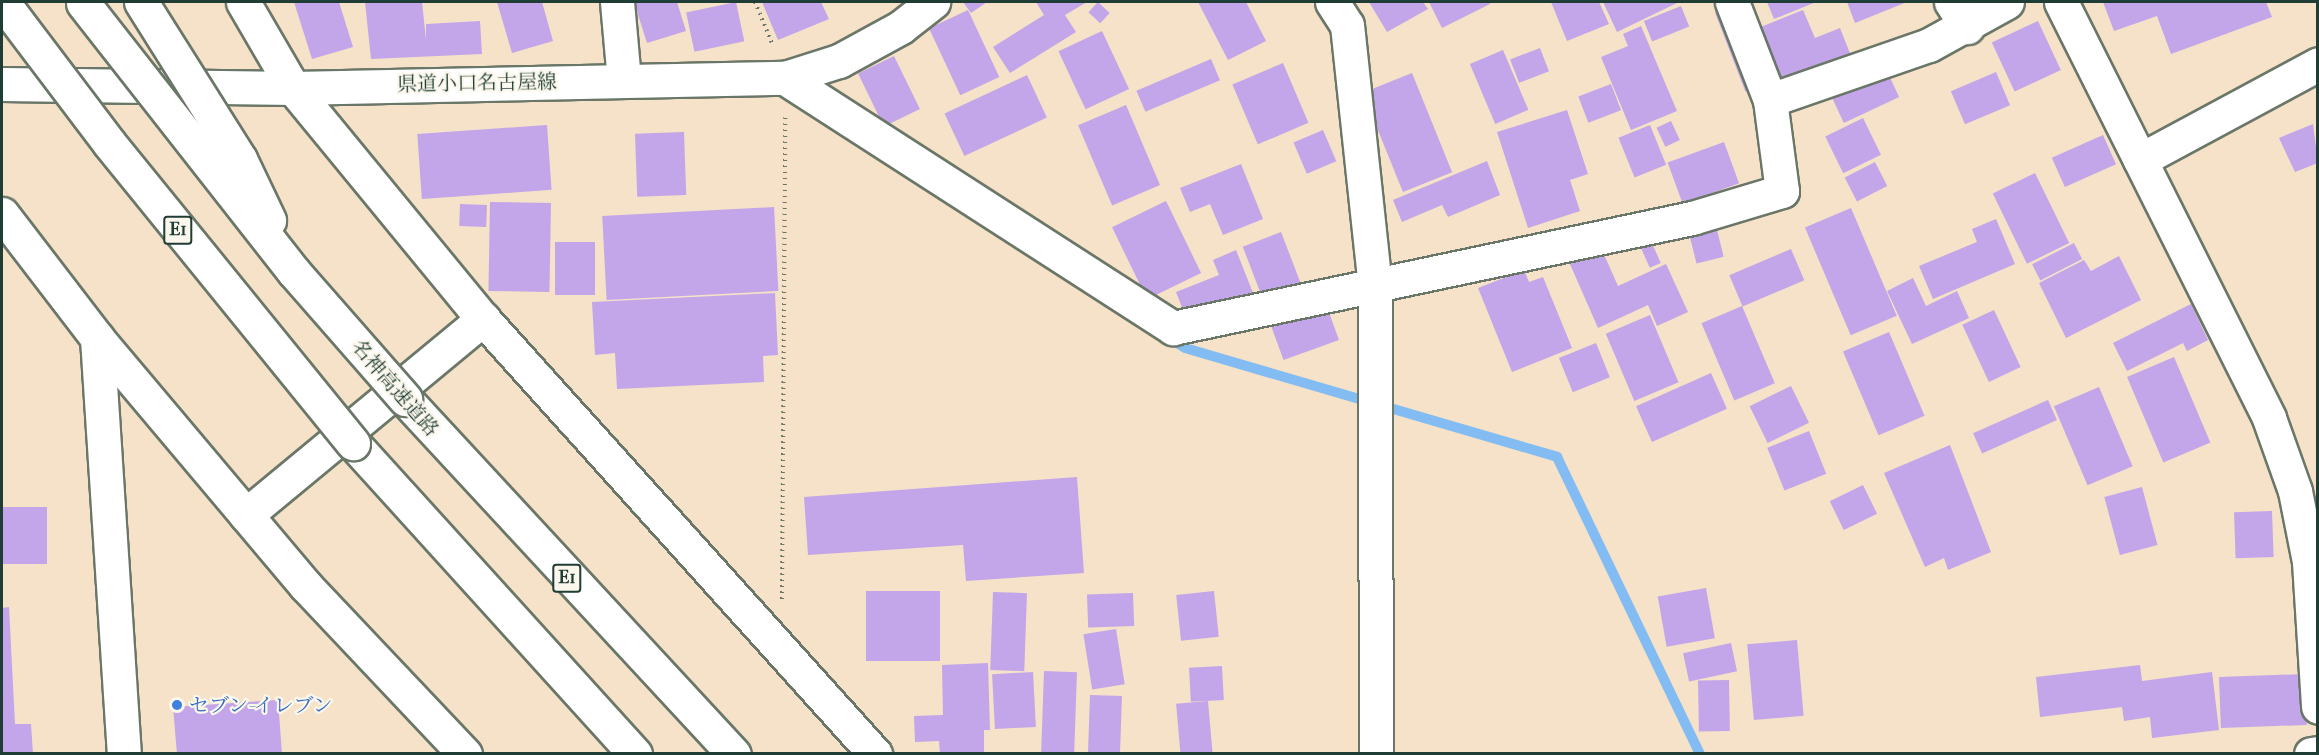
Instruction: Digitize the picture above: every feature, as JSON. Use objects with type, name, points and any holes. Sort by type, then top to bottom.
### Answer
[{"type":"main road","name":"名神高速道路","points":[[82,2],[294,272],[405,399],[734,753]]},
{"type":"main road","points":[[141,2],[240,159],[294,272]]},
{"type":"main road","points":[[243,2],[293,88],[483,319],[875,753]]},
{"type":"main road","points":[[617,2],[624,80]]},
{"type":"main road","name":"県道小口名古屋線","points":[[2,84],[293,88],[786,78],[839,61],[901,27],[933,2]]},
{"type":"main road","points":[[1332,2],[1347,25],[1375,287],[1376,753]]},
{"type":"main road","points":[[786,78],[1173,328],[1692,218],[1782,191],[1770,100],[1732,2]]},
{"type":"main road","points":[[1770,100],[1959,14],[2007,2]]},
{"type":"main road","points":[[2061,2],[2269,418],[2295,491],[2309,562],[2318,707]]},
{"type":"main road","name":"E1","points":[[6,7],[108,143],[353,443],[635,753]]},
{"type":"main road","points":[[2140,160],[2318,64]]},
{"type":"main road","points":[[2,214],[97,338],[246,515],[465,753]]},
{"type":"main road","points":[[246,515],[483,319]]},
{"type":"main road","points":[[97,338],[124,753]]},
{"type":"main road","points":[[2311,753],[2318,753]]},
{"type":"path","points":[[754,2],[786,78],[782,650]]},
{"type":"building","points":[[294,2],[339,2],[353,47],[312,59]]},
{"type":"building","points":[[365,2],[422,2],[426,40],[426,24],[480,21],[482,54],[371,59]]},
{"type":"building","points":[[497,2],[542,2],[553,41],[512,53]]},
{"type":"building","points":[[634,2],[677,2],[686,31],[647,43]]},
{"type":"building","points":[[736,2],[744,41],[694,52],[686,13]]},
{"type":"building","points":[[762,2],[821,2],[829,19],[778,40]]},
{"type":"building","points":[[963,2],[987,2],[971,13]]},
{"type":"building","points":[[1036,2],[1087,2],[1065,15],[1076,32],[1010,73],[993,47],[1044,15]]},
{"type":"building","points":[[1098,2],[1110,13],[1100,23],[1088,12]]},
{"type":"building","points":[[1198,2],[1246,2],[1266,41],[1228,60]]},
{"type":"building","points":[[1369,2],[1423,2],[1428,9],[1387,32]]},
{"type":"building","points":[[1429,2],[1489,2],[1490,4],[1442,28]]},
{"type":"building","points":[[1551,2],[1599,2],[1609,24],[1567,41]]},
{"type":"building","points":[[1603,2],[1676,2],[1677,3],[1617,32]]},
{"type":"building","points":[[1767,2],[1816,2],[1774,19]]},
{"type":"building","points":[[1847,2],[1907,2],[1855,23]]},
{"type":"building","points":[[2103,2],[2266,2],[2272,17],[2171,54],[2157,16],[2114,31]]},
{"type":"building","points":[[1681,6],[1689,26],[1652,41],[1644,21]]},
{"type":"building","points":[[1729,7],[1759,86],[1745,92],[1715,12]]},
{"type":"building","points":[[968,10],[999,77],[960,95],[929,28]]},
{"type":"building","points":[[1803,10],[1815,38],[1840,28],[1851,56],[1776,87],[1753,30]]},
{"type":"building","points":[[2038,21],[2061,70],[2015,91],[1992,43]]},
{"type":"building","points":[[1641,26],[1677,111],[1631,130],[1601,57],[1628,46],[1623,34]]},
{"type":"building","points":[[1102,31],[1129,89],[1086,109],[1058,51]]},
{"type":"building","points":[[1540,48],[1549,71],[1519,83],[1510,59]]},
{"type":"building","points":[[1503,50],[1528,110],[1495,124],[1470,64]]},
{"type":"building","points":[[894,56],[920,109],[884,127],[858,74]]},
{"type":"building","points":[[1211,59],[1220,80],[1145,112],[1136,91]]},
{"type":"building","points":[[1283,63],[1308,123],[1258,144],[1232,84]]},
{"type":"building","points":[[1886,69],[1899,97],[1844,123],[1831,95]]},
{"type":"building","points":[[1996,72],[2010,105],[1965,124],[1951,91]]},
{"type":"building","points":[[1412,73],[1452,172],[1403,192],[1363,93]]},
{"type":"building","points":[[1027,75],[1047,118],[964,156],[945,113]]},
{"type":"building","points":[[1611,84],[1621,110],[1588,123],[1578,97]]},
{"type":"building","points":[[1126,105],[1160,185],[1112,205],[1078,125]]},
{"type":"building","points":[[1567,110],[1588,174],[1570,180],[1580,211],[1528,228],[1497,132]]},
{"type":"building","points":[[1863,118],[1881,155],[1843,173],[1825,136]]},
{"type":"building","points":[[1671,121],[1680,140],[1665,147],[1656,128]]},
{"type":"building","points":[[2313,124],[2318,163],[2295,172],[2279,138]]},
{"type":"building","points":[[547,125],[552,190],[422,199],[417,134]]},
{"type":"building","points":[[1650,125],[1666,165],[1635,178],[1618,138]]},
{"type":"building","points":[[1323,130],[1336,161],[1307,174],[1294,143]]},
{"type":"building","points":[[684,132],[686,195],[637,197],[635,134]]},
{"type":"building","points":[[2103,135],[2116,164],[2065,187],[2052,158]]},
{"type":"building","points":[[1724,142],[1739,183],[1683,204],[1668,163]]},
{"type":"building","points":[[1487,161],[1500,195],[1448,217],[1442,205],[1402,222],[1393,200]]},
{"type":"building","points":[[1875,162],[1887,186],[1857,201],[1845,177]]},
{"type":"building","points":[[1241,164],[1263,219],[1223,235],[1210,204],[1190,212],[1180,188]]},
{"type":"building","points":[[2035,173],[2069,243],[2027,264],[1993,194]]},
{"type":"building","points":[[1166,201],[1201,273],[1147,299],[1112,227]]},
{"type":"building","points":[[490,202],[551,203],[549,292],[488,291]]},
{"type":"building","points":[[460,204],[487,205],[486,227],[459,226]]},
{"type":"building","points":[[774,207],[778,291],[607,300],[602,216]]},
{"type":"building","points":[[1851,208],[1897,316],[1851,335],[1805,228]]},
{"type":"building","points":[[1713,214],[1724,257],[1696,263],[1686,221]]},
{"type":"building","points":[[1996,219],[2015,264],[1933,299],[1919,266],[1977,242],[1972,229]]},
{"type":"building","points":[[1281,232],[1302,286],[1264,301],[1243,247]]},
{"type":"building","points":[[1598,241],[1618,286],[1666,264],[1688,312],[1657,326],[1648,305],[1598,328],[1566,255]]},
{"type":"building","points":[[1651,241],[1661,263],[1650,268],[1640,246]]},
{"type":"building","points":[[555,242],[595,242],[595,295],[555,295]]},
{"type":"building","points":[[2074,243],[2082,259],[2040,280],[2032,264]]},
{"type":"building","points":[[1791,249],[1804,280],[1743,306],[1729,275]]},
{"type":"building","points":[[1236,250],[1255,298],[1189,325],[1176,292],[1219,275],[1213,260]]},
{"type":"building","points":[[2119,256],[2141,300],[2066,338],[2039,283],[2084,260],[2091,271]]},
{"type":"building","points":[[1524,270],[1529,282],[1543,277],[1572,348],[1512,372],[1478,288]]},
{"type":"building","points":[[1913,278],[1926,306],[1957,291],[1969,318],[1912,344],[1887,291]]},
{"type":"building","points":[[775,293],[778,355],[763,356],[764,382],[617,389],[615,353],[595,355],[592,302]]},
{"type":"building","points":[[2191,304],[2208,340],[2187,351],[2183,343],[2127,371],[2113,343]]},
{"type":"building","points":[[1742,306],[1775,383],[1734,401],[1701,323]]},
{"type":"building","points":[[1327,307],[1339,340],[1284,360],[1272,327]]},
{"type":"building","points":[[1994,310],[2021,367],[1989,382],[1962,325]]},
{"type":"building","points":[[1650,315],[1679,382],[1634,401],[1606,334]]},
{"type":"building","points":[[1889,332],[1925,416],[1879,435],[1843,352]]},
{"type":"building","points":[[1596,343],[1610,377],[1573,392],[1559,358]]},
{"type":"building","points":[[2174,357],[2210,443],[2163,463],[2127,377]]},
{"type":"building","points":[[1711,373],[1727,409],[1652,442],[1636,406]]},
{"type":"building","points":[[1791,386],[1809,423],[1768,443],[1750,406]]},
{"type":"building","points":[[2099,387],[2133,466],[2087,485],[2054,406]]},
{"type":"building","points":[[2048,400],[2057,420],[1982,453],[1973,433]]},
{"type":"building","points":[[1809,431],[1826,474],[1785,491],[1767,448]]},
{"type":"building","points":[[1950,445],[1991,552],[1948,570],[1944,558],[1925,567],[1884,473]]},
{"type":"building","points":[[1077,477],[1084,573],[966,581],[963,545],[808,555],[804,497]]},
{"type":"building","points":[[1863,485],[1877,514],[1844,530],[1830,501]]},
{"type":"building","points":[[2142,487],[2158,545],[2120,555],[2104,497]]},
{"type":"building","points":[[2,507],[47,507],[47,564],[2,564]]},
{"type":"building","points":[[2272,511],[2274,557],[2236,558],[2234,512]]},
{"type":"building","points":[[1706,588],[1715,638],[1667,647],[1658,597]]},
{"type":"building","points":[[866,591],[940,591],[940,661],[866,661]]},
{"type":"building","points":[[1214,591],[1219,637],[1181,641],[1176,595]]},
{"type":"building","points":[[993,592],[1027,593],[1024,671],[990,670]]},
{"type":"building","points":[[1133,593],[1134,626],[1088,628],[1087,595]]},
{"type":"building","points":[[9,607],[15,724],[31,724],[33,754],[2,754],[2,608]]},
{"type":"building","points":[[1116,629],[1125,684],[1092,689],[1083,634]]},
{"type":"building","points":[[1797,640],[1804,716],[1754,720],[1747,644]]},
{"type":"building","points":[[1731,643],[1737,671],[1689,682],[1683,653]]},
{"type":"building","points":[[988,663],[990,730],[984,730],[984,754],[940,754],[939,741],[915,742],[914,716],[943,715],[942,665]]},
{"type":"building","points":[[2140,665],[2142,681],[2212,672],[2219,730],[2152,738],[2150,717],[2124,721],[2122,707],[2040,717],[2036,677]]},
{"type":"building","points":[[1222,666],[1224,700],[1191,702],[1189,668]]},
{"type":"building","points":[[1044,671],[1077,672],[1074,754],[1041,754]]},
{"type":"building","points":[[1033,672],[1036,727],[995,729],[992,674]]},
{"type":"building","points":[[2305,674],[2307,725],[2221,728],[2219,677]]},
{"type":"building","points":[[1729,680],[1730,731],[1699,732],[1698,681]]},
{"type":"building","points":[[1090,695],[1122,696],[1120,754],[1088,754]]},
{"type":"building","points":[[278,700],[282,754],[177,754],[173,707]]},
{"type":"building","points":[[1208,701],[1213,753],[1181,754],[1176,704]]},
{"type":"waterway","points":[[1167,337],[1185,348],[1557,457],[1700,754]]},
{"type":"place","name":"セブン-イレブン","points":[[177,705]]}]
